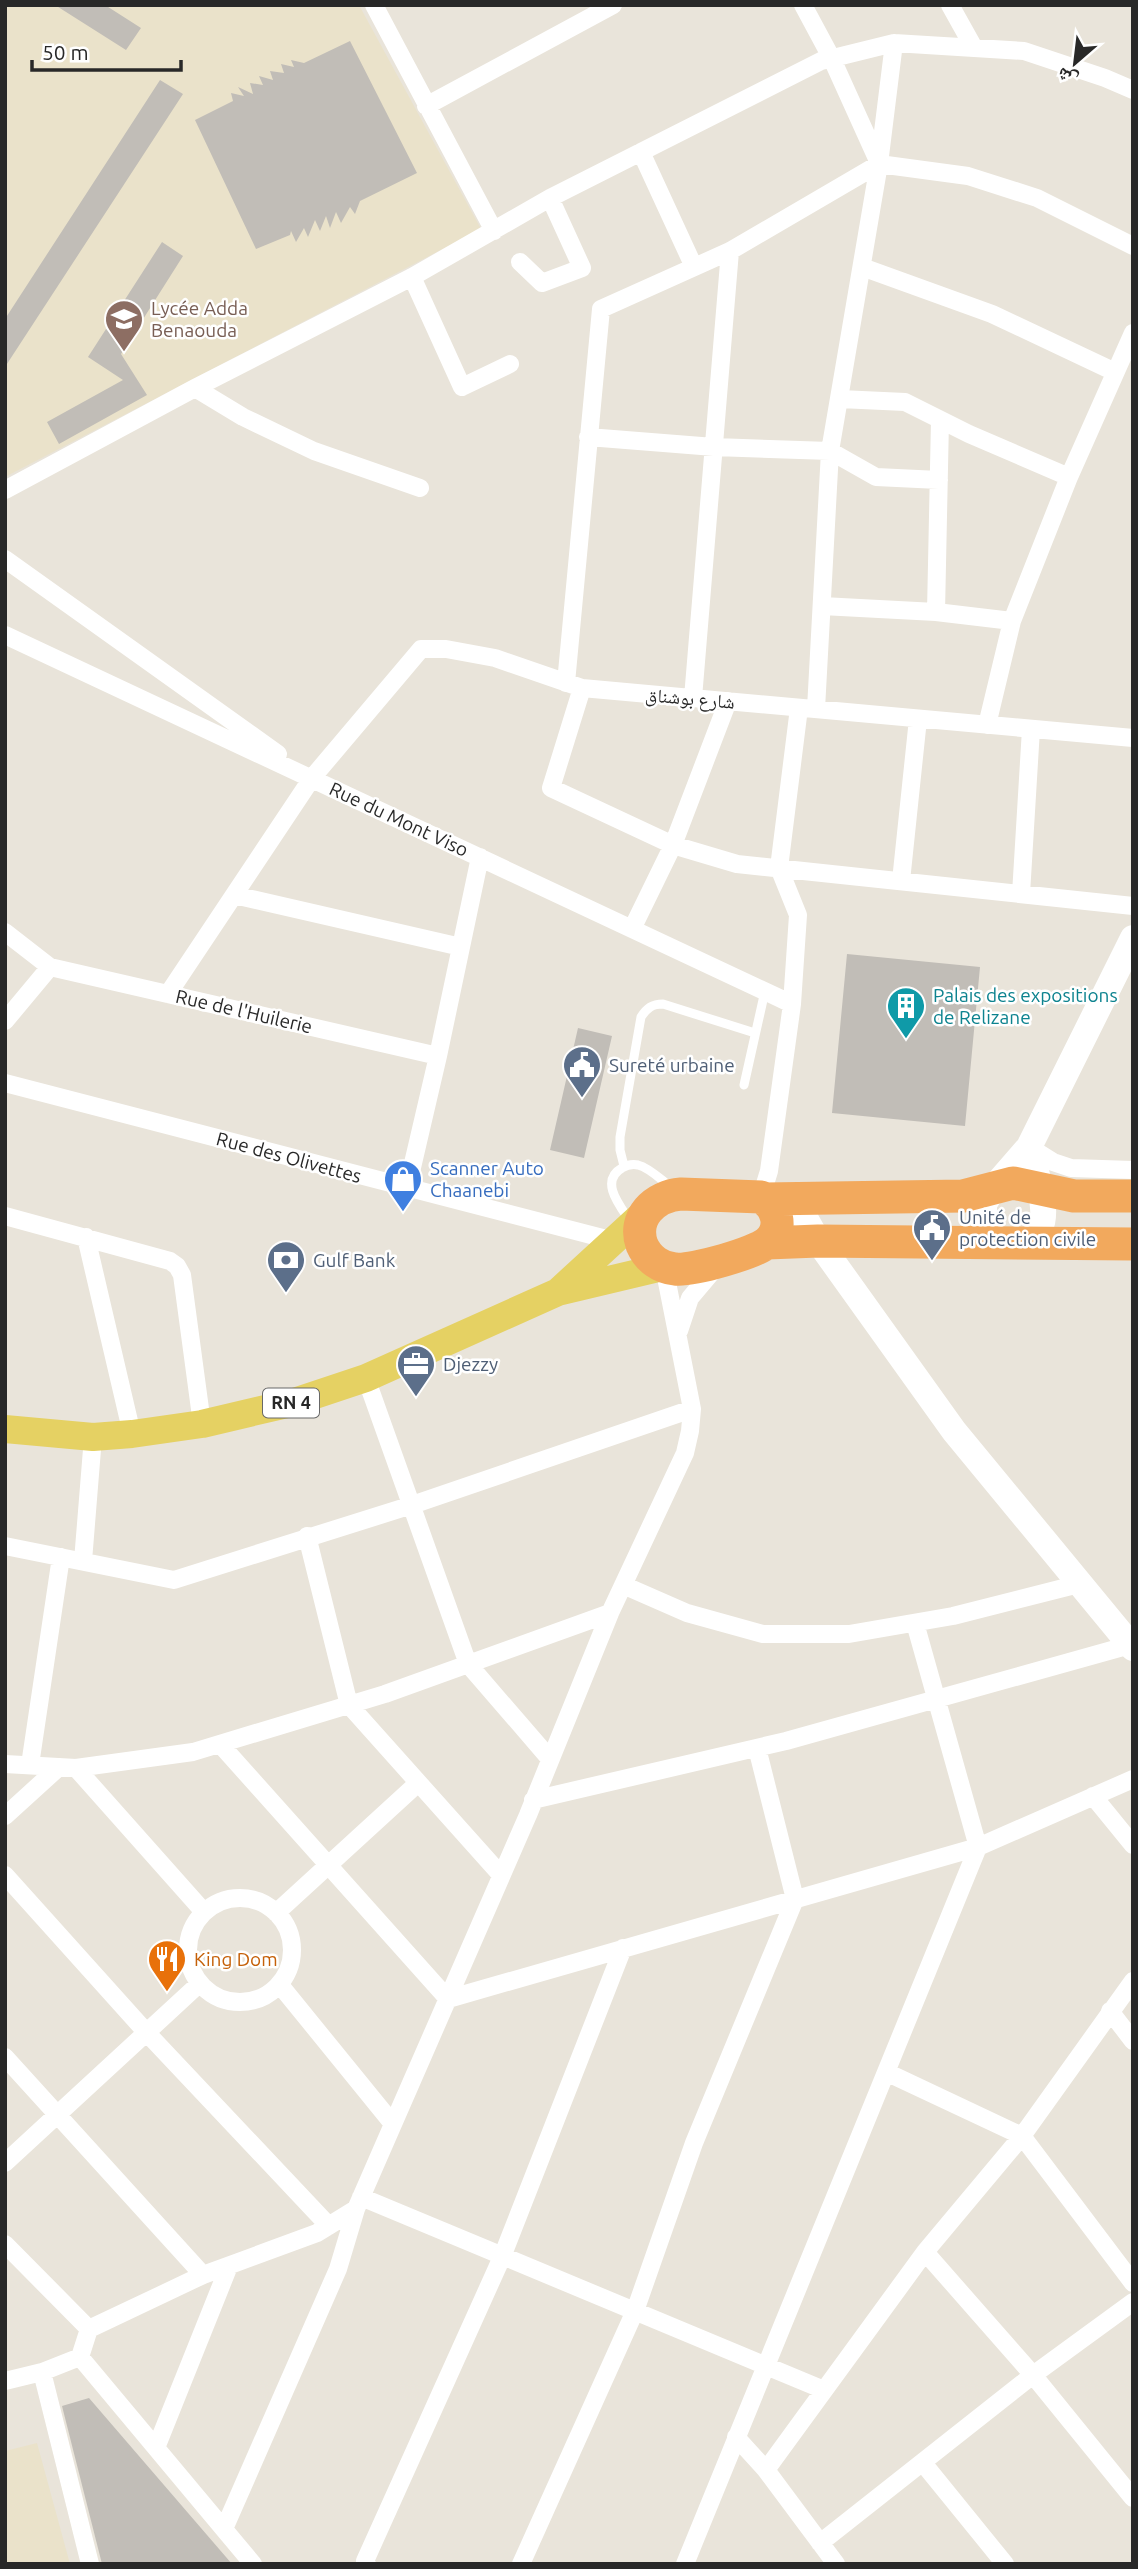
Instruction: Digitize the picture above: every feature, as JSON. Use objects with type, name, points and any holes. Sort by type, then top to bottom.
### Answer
[{"type":"highway","points":[[1133,1196],[1074,1196],[1013,1182],[963,1196],[774,1199],[681,1194],[661,1198],[644,1242],[687,1269],[722,1260],[767,1243],[818,1241],[1133,1244]]},
{"type":"highway","points":[[767,1243],[777,1228],[774,1199]]},
{"type":"main road","name":"RN 4","points":[[558,1292],[644,1242]]},
{"type":"main road","name":"RN 4","points":[[5,1429],[93,1437],[132,1434],[202,1424],[291,1403],[366,1378],[558,1292],[644,1242]]},
{"type":"street","points":[[374,5],[494,230]]},
{"type":"street","points":[[426,106],[613,5]]},
{"type":"street","points":[[803,5],[832,59],[879,164]]},
{"type":"street","points":[[950,5],[974,48]]},
{"type":"street","points":[[533,1800],[757,1748],[1131,1647],[954,1431],[818,1241],[774,1199],[769,1171],[792,1003],[799,915],[779,869],[822,606],[830,451],[879,164],[894,43]]},
{"type":"street","points":[[5,490],[195,388],[412,277],[550,198],[821,61],[894,43],[1024,51],[1133,90]]},
{"type":"street","points":[[641,152],[694,267]]},
{"type":"street","points":[[1133,246],[1037,198],[991,183],[968,176],[879,164],[730,251],[601,309],[588,437],[574,685],[551,788],[673,845],[737,864],[1133,906]]},
{"type":"street","points":[[520,262],[542,284],[582,268],[550,198]]},
{"type":"street","points":[[693,698],[730,251]]},
{"type":"street","points":[[862,267],[992,314],[1115,372]]},
{"type":"street","points":[[412,277],[462,387],[510,364]]},
{"type":"street","points":[[986,725],[1012,621],[1069,477],[1133,333]]},
{"type":"street","points":[[195,388],[243,417],[314,451],[421,488]]},
{"type":"street","points":[[839,399],[905,402],[1069,477]]},
{"type":"street","points":[[936,612],[940,420]]},
{"type":"street","points":[[588,437],[714,447],[830,451],[876,477],[939,480]]},
{"type":"street","points":[[5,559],[312,778],[167,994]]},
{"type":"street","points":[[822,606],[936,612],[1012,621]]},
{"type":"street","name":"Rue du Mont Viso","points":[[5,635],[792,1003]]},
{"type":"street","name":"شارع بوشناق","points":[[312,778],[421,649],[446,649],[495,658],[574,685],[1133,738]]},
{"type":"street","points":[[632,929],[673,845],[728,701]]},
{"type":"street","points":[[901,881],[918,719]]},
{"type":"street","points":[[1021,894],[1031,729]]},
{"type":"street","points":[[407,1189],[439,1056],[480,857]]},
{"type":"street","points":[[234,895],[461,947]]},
{"type":"street","points":[[5,932],[50,967],[5,1021]]},
{"type":"street","points":[[1029,1147],[1044,1218],[1041,1228],[1015,1244],[989,1232],[984,1223],[984,1204],[995,1186],[1029,1147],[1133,938]]},
{"type":"street","name":"Rue de l'Huilerie","points":[[50,967],[439,1056]]},
{"type":"street","name":"Rue des Olivettes","points":[[5,1083],[407,1189],[644,1242]]},
{"type":"street","points":[[1029,1147],[1053,1162],[1071,1168],[1133,1170]]},
{"type":"street","points":[[5,1216],[170,1261],[177,1266],[182,1275],[202,1424]]},
{"type":"street","points":[[86,1237],[132,1434]]},
{"type":"street","points":[[224,2529],[338,2269],[358,2203],[533,1800],[610,1612],[677,1473],[691,1431],[692,1409],[678,1335],[644,1242]]},
{"type":"street","points":[[678,1335],[690,1298],[722,1260]]},
{"type":"street","points":[[366,1378],[468,1664],[550,1759]]},
{"type":"street","points":[[5,1546],[174,1580],[412,1505],[692,1409]]},
{"type":"street","points":[[83,1561],[93,1437]]},
{"type":"street","points":[[307,1536],[349,1705],[501,1875]]},
{"type":"street","points":[[30,1765],[61,1557]]},
{"type":"street","points":[[623,1585],[687,1613],[763,1634],[849,1634],[953,1616],[1079,1584]]},
{"type":"street","points":[[5,1764],[68,1767],[193,1752],[349,1705],[610,1612]]},
{"type":"street","points":[[685,2564],[978,1847],[915,1622]]},
{"type":"street","points":[[220,1744],[448,1999]]},
{"type":"street","points":[[521,2564],[635,2311],[694,2143],[795,1899],[757,1748]]},
{"type":"street","points":[[5,1816],[68,1767]]},
{"type":"street","points":[[68,1767],[204,1912]]},
{"type":"street","points":[[448,1999],[978,1847],[1133,1779]]},
{"type":"street","points":[[276,1913],[330,1867],[418,1783]]},
{"type":"street","points":[[1093,1796],[1133,1845]]},
{"type":"street","points":[[5,1875],[147,2033],[329,2226]]},
{"type":"street","points":[[233,1898],[263,1904],[276,1913],[292,1940],[288,1971],[280,1985],[265,1996],[249,2002],[230,2002],[213,1996],[199,1984],[189,1963],[188,1939],[194,1924],[204,1912],[217,1903],[233,1898]]},
{"type":"street","points":[[367,2564],[365,2561],[502,2257],[623,1948]]},
{"type":"street","points":[[766,2470],[925,2252],[1021,2136],[1133,1981]]},
{"type":"street","points":[[5,2163],[199,1984]]},
{"type":"street","points":[[280,1985],[393,2124]]},
{"type":"street","points":[[1110,2011],[1133,2041]]},
{"type":"street","points":[[5,2057],[203,2275]]},
{"type":"street","points":[[886,2072],[1021,2136],[1133,2283]]},
{"type":"street","points":[[358,2203],[502,2257],[824,2390]]},
{"type":"street","points":[[80,2357],[89,2329],[203,2275],[317,2233],[358,2203]]},
{"type":"street","points":[[5,2244],[89,2329]]},
{"type":"street","points":[[925,2252],[1033,2375],[1133,2498]]},
{"type":"street","points":[[156,2448],[229,2266]]},
{"type":"street","points":[[820,2543],[1033,2375],[1133,2302]]},
{"type":"street","points":[[80,2357],[253,2564]]},
{"type":"street","points":[[5,2381],[42,2372],[80,2357]]},
{"type":"street","points":[[42,2372],[90,2564]]},
{"type":"street","points":[[736,2437],[766,2470],[836,2564]]},
{"type":"street","points":[[923,2463],[1004,2564]]},
{"type":"lane","points":[[744,1085],[765,990]]},
{"type":"lane","points":[[624,1166],[620,1137],[641,1017],[646,1010],[654,1004],[663,1004],[755,1033]]},
{"type":"lane","points":[[644,1242],[611,1189],[614,1175],[624,1166],[631,1164],[644,1168],[681,1194]]},
{"type":"shaded area","name":"Lycée Adda Benaouda","points":[[5,5],[359,5],[481,229],[5,477]]},
{"type":"shaded area","points":[[37,2443],[70,2564],[5,2564],[5,2451]]},
{"type":"building","points":[[55,5],[105,5],[141,28],[126,50]]},
{"type":"building","points":[[350,41],[417,173],[360,201],[355,214],[350,207],[341,223],[336,212],[330,228],[326,216],[320,231],[315,220],[308,237],[304,228],[296,242],[291,231],[290,235],[256,249],[195,120],[233,101],[231,93],[244,96],[238,87],[253,94],[250,83],[263,85],[259,76],[273,80],[270,71],[284,73],[281,64],[294,67],[291,60],[304,63]]},
{"type":"building","points":[[160,80],[183,94],[5,367],[5,319]]},
{"type":"building","points":[[162,242],[183,256],[121,354],[147,395],[59,444],[47,422],[123,380],[88,357]]},
{"type":"building","name":"Palais des expositions de Relizane","points":[[847,954],[980,967],[965,1126],[832,1113]]},
{"type":"building","points":[[578,1028],[612,1036],[584,1158],[550,1150]]},
{"type":"building","points":[[89,2398],[232,2564],[102,2564],[62,2406]]},
{"type":"place","name":"Lycée Adda Benaouda","points":[[124,353]]},
{"type":"place","name":"Palais des expositions de Relizane","points":[[906,1040]]},
{"type":"place","name":"Sureté urbaine","points":[[582,1099]]},
{"type":"place","name":"Scanner Auto Chaanebi","points":[[403,1213]]},
{"type":"place","name":"Unité de protection civile","points":[[932,1262]]},
{"type":"place","name":"Gulf Bank","points":[[286,1294]]},
{"type":"place","name":"Djezzy","points":[[416,1398]]},
{"type":"place","name":"King Dom","points":[[167,1993]]}]
